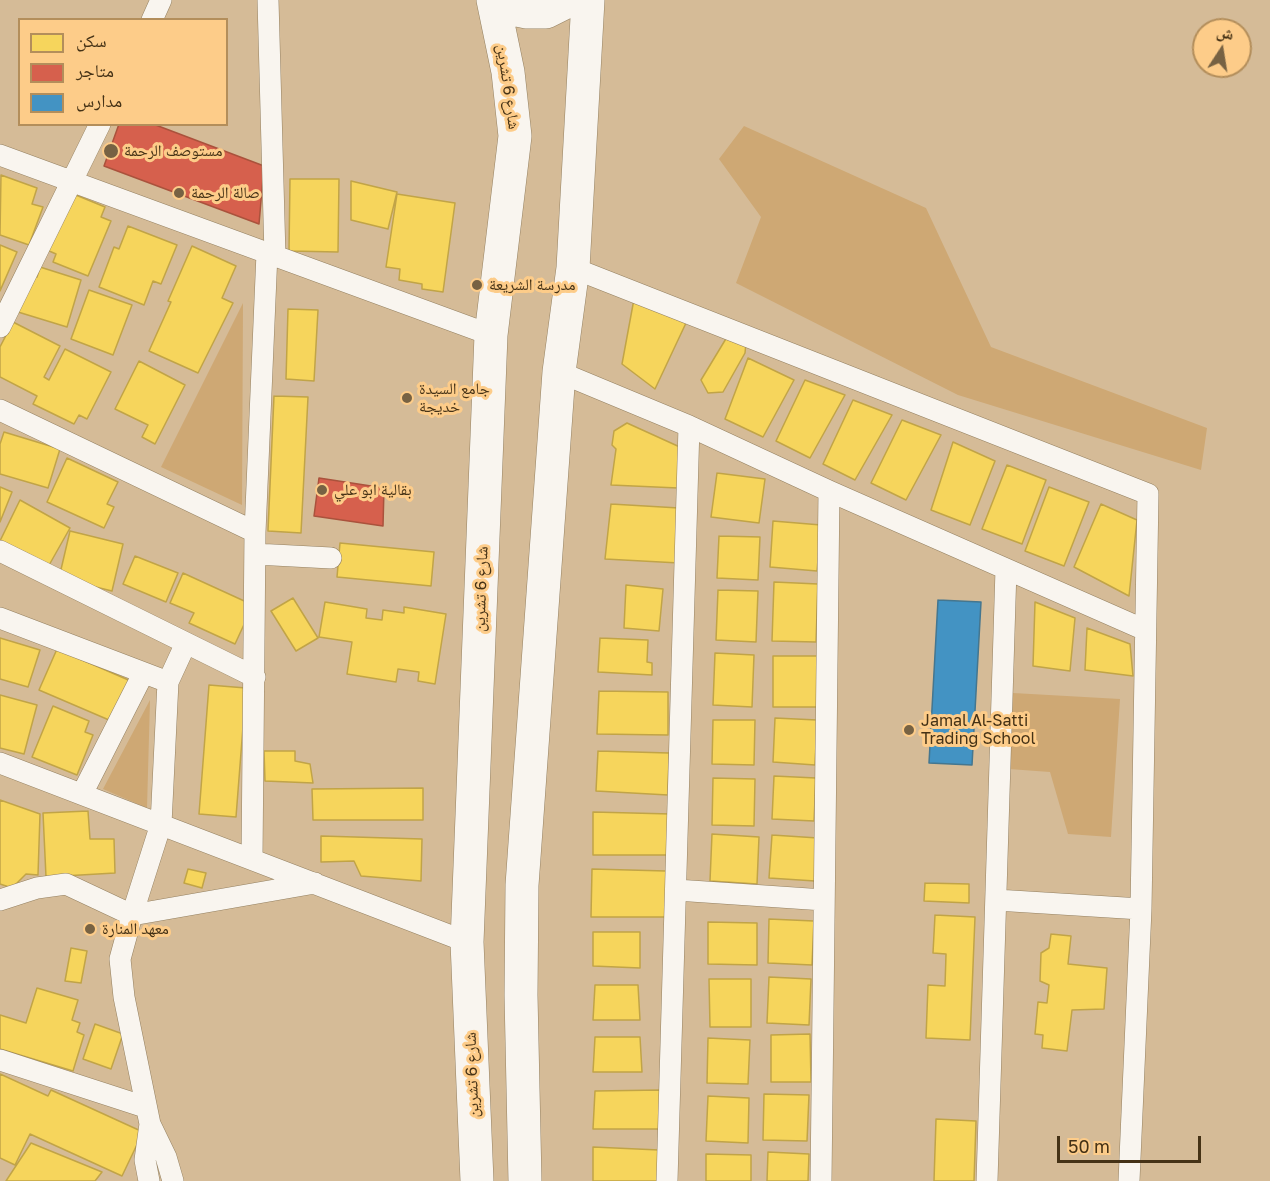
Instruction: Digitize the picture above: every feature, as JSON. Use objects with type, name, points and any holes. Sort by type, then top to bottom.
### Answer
[{"type":"main road","points":[[495,0],[508,8],[527,12],[546,12],[570,0]]},
{"type":"main road","name":"شارع 6 تشرين","points":[[477,1181],[467,942],[491,335],[515,136],[508,72],[495,0]]},
{"type":"main road","points":[[525,1181],[520,995],[522,885],[559,372],[573,268],[588,0]]},
{"type":"street","points":[[153,18],[161,0]]},
{"type":"street","points":[[252,859],[255,532],[271,254],[268,0]]},
{"type":"street","points":[[0,327],[99,126]]},
{"type":"street","points":[[0,155],[491,335]]},
{"type":"street","points":[[573,268],[1148,494],[1142,909],[1129,1181]]},
{"type":"street","points":[[559,372],[689,426],[1145,630]]},
{"type":"street","points":[[0,410],[255,532]]},
{"type":"street","points":[[667,1181],[689,426]]},
{"type":"street","points":[[821,1181],[830,491]]},
{"type":"street","points":[[0,551],[255,677]]},
{"type":"street","points":[[255,554],[331,558]]},
{"type":"street","points":[[987,1181],[1006,569]]},
{"type":"street","points":[[0,618],[168,682]]},
{"type":"street","points":[[173,1181],[166,1157],[148,1116],[124,997],[120,958],[161,824],[168,682],[186,643]]},
{"type":"street","points":[[82,794],[143,674]]},
{"type":"street","points":[[0,763],[467,942]]},
{"type":"street","points":[[0,900],[37,888],[66,884],[132,915],[315,883]]},
{"type":"street","points":[[676,890],[824,900]]},
{"type":"street","points":[[996,900],[1142,909]]},
{"type":"street","points":[[0,1060],[148,1116]]},
{"type":"street","points":[[148,1116],[145,1160],[149,1181]]},
{"type":"shaded area","points":[[744,126],[926,208],[991,347],[1207,428],[1201,470],[958,395],[736,283],[761,217],[719,159]]},
{"type":"shaded area","points":[[243,303],[242,505],[161,467]]},
{"type":"shaded area","points":[[1013,693],[1120,699],[1111,837],[1068,834],[1050,772],[1009,769]]},
{"type":"shaded area","points":[[150,700],[147,808],[103,789]]},
{"type":"building: سكن","points":[[1,175],[37,188],[32,204],[43,207],[29,245],[0,235]]},
{"type":"building: سكن","points":[[290,179],[339,179],[338,252],[289,251]]},
{"type":"building: سكن","points":[[351,181],[397,192],[388,229],[351,220]]},
{"type":"building: سكن","points":[[71,193],[105,207],[101,217],[111,221],[88,276],[53,262],[56,254],[47,250]]},
{"type":"building: سكن","points":[[397,194],[455,203],[443,292],[422,289],[422,284],[399,280],[400,269],[386,267]]},
{"type":"building: سكن","points":[[128,226],[177,245],[161,284],[153,281],[144,305],[99,287],[114,247],[119,249]]},
{"type":"building: سكن","points":[[0,245],[17,252],[0,291]]},
{"type":"building: سكن","points":[[192,246],[236,266],[222,298],[233,303],[198,373],[149,351]]},
{"type":"building: سكن","points":[[40,267],[81,280],[67,327],[18,312],[31,275],[37,277]]},
{"type":"building: سكن","points":[[89,290],[132,305],[113,355],[71,339]]},
{"type":"building: سكن","points":[[634,299],[686,323],[655,389],[622,364]]},
{"type":"building: سكن","points":[[288,309],[318,310],[314,381],[286,379]]},
{"type":"building: سكن","points":[[13,322],[60,346],[44,377],[49,380],[65,349],[111,372],[87,419],[79,415],[74,424],[33,404],[37,396],[0,377],[0,347]]},
{"type":"building: سكن","points":[[727,337],[746,343],[745,353],[723,392],[708,393],[701,380]]},
{"type":"building: سكن","points":[[748,358],[794,380],[763,437],[725,419]]},
{"type":"building: سكن","points":[[139,361],[185,385],[155,444],[142,437],[148,425],[115,409]]},
{"type":"building: سكن","points":[[805,380],[845,395],[810,458],[776,441]]},
{"type":"building: سكن","points":[[274,396],[308,397],[301,533],[268,531]]},
{"type":"building: سكن","points":[[853,400],[892,415],[855,480],[823,464]]},
{"type":"building: سكن","points":[[902,420],[941,435],[906,500],[871,483]]},
{"type":"building: سكن","points":[[627,423],[682,448],[678,488],[611,485],[616,449],[612,445],[614,431]]},
{"type":"building: سكن","points":[[4,432],[60,449],[48,488],[0,474],[0,444]]},
{"type":"building: سكن","points":[[953,442],[995,461],[970,525],[931,510]]},
{"type":"building: سكن","points":[[67,458],[118,482],[107,504],[114,507],[104,528],[47,502]]},
{"type":"building: سكن","points":[[1007,465],[1046,480],[1022,544],[982,529]]},
{"type":"building: سكن","points":[[717,473],[765,479],[759,523],[711,517]]},
{"type":"building: سكن","points":[[0,487],[12,492],[0,522]]},
{"type":"building: سكن","points":[[1049,487],[1089,502],[1064,566],[1025,551]]},
{"type":"building: سكن","points":[[20,500],[70,528],[48,567],[0,541]]},
{"type":"building: سكن","points":[[611,504],[679,508],[679,563],[605,559]]},
{"type":"building: سكن","points":[[1101,504],[1137,520],[1129,596],[1074,567]]},
{"type":"building: سكن","points":[[773,521],[821,525],[817,571],[770,567]]},
{"type":"building: سكن","points":[[70,531],[123,544],[112,591],[59,578]]},
{"type":"building: سكن","points":[[719,536],[760,537],[758,580],[717,578]]},
{"type":"building: سكن","points":[[340,543],[434,552],[431,586],[337,577]]},
{"type":"building: سكن","points":[[135,556],[178,573],[166,602],[123,584]]},
{"type":"building: سكن","points":[[183,573],[253,605],[235,644],[189,623],[194,613],[170,603]]},
{"type":"building: سكن","points":[[774,582],[818,584],[816,642],[772,641]]},
{"type":"building: سكن","points":[[626,585],[663,589],[659,631],[624,628]]},
{"type":"building: سكن","points":[[718,590],[758,591],[756,642],[716,640]]},
{"type":"building: سكن","points":[[293,598],[318,638],[296,651],[271,611]]},
{"type":"building: سكن","points":[[325,602],[367,609],[366,618],[382,620],[383,610],[404,613],[404,607],[446,614],[435,684],[418,681],[419,672],[398,669],[396,682],[347,674],[352,642],[319,637]]},
{"type":"building: سكن","points":[[1035,602],[1075,618],[1070,671],[1033,666]]},
{"type":"building: سكن","points":[[1087,628],[1130,644],[1133,676],[1085,670]]},
{"type":"building: سكن","points":[[0,638],[40,650],[28,687],[0,679]]},
{"type":"building: سكن","points":[[600,638],[648,640],[647,662],[652,663],[652,675],[598,672]]},
{"type":"building: سكن","points":[[57,649],[133,682],[116,723],[39,690]]},
{"type":"building: سكن","points":[[715,653],[754,655],[752,707],[713,705]]},
{"type":"building: سكن","points":[[773,656],[818,656],[818,707],[773,707]]},
{"type":"building: سكن","points":[[209,685],[246,688],[236,817],[199,814]]},
{"type":"building: سكن","points":[[599,691],[668,692],[668,735],[597,734]]},
{"type":"building: سكن","points":[[0,695],[37,705],[24,754],[0,748]]},
{"type":"building: سكن","points":[[53,706],[89,721],[85,732],[93,735],[77,775],[32,757]]},
{"type":"building: سكن","points":[[775,718],[817,720],[815,765],[773,762]]},
{"type":"building: سكن","points":[[713,720],[755,720],[754,765],[712,764]]},
{"type":"building: سكن","points":[[264,751],[295,751],[295,761],[310,764],[313,783],[265,781]]},
{"type":"building: سكن","points":[[598,751],[669,753],[668,795],[596,791]]},
{"type":"building: سكن","points":[[774,776],[816,778],[814,821],[772,819]]},
{"type":"building: سكن","points":[[713,778],[755,779],[754,826],[712,825]]},
{"type":"building: سكن","points":[[423,788],[423,820],[313,820],[312,789]]},
{"type":"building: سكن","points":[[0,800],[40,814],[38,875],[26,874],[12,888],[0,884]]},
{"type":"building: سكن","points":[[88,811],[90,839],[114,839],[115,873],[46,877],[43,813]]},
{"type":"building: سكن","points":[[593,812],[671,814],[669,855],[593,855]]},
{"type":"building: سكن","points":[[712,834],[759,837],[757,884],[710,881]]},
{"type":"building: سكن","points":[[772,835],[818,838],[815,881],[769,878]]},
{"type":"building: سكن","points":[[321,836],[422,839],[421,881],[361,876],[354,861],[321,862]]},
{"type":"building: سكن","points":[[188,869],[206,873],[202,888],[184,883]]},
{"type":"building: سكن","points":[[592,869],[666,871],[666,917],[591,917]]},
{"type":"building: سكن","points":[[925,883],[969,884],[969,903],[924,901]]},
{"type":"building: سكن","points":[[935,915],[975,917],[970,1040],[926,1038],[928,985],[945,986],[946,954],[933,953]]},
{"type":"building: سكن","points":[[769,919],[814,921],[812,965],[768,963]]},
{"type":"building: سكن","points":[[708,922],[757,923],[757,965],[708,964]]},
{"type":"building: سكن","points":[[593,932],[640,932],[640,968],[593,966]]},
{"type":"building: سكن","points":[[1051,934],[1071,936],[1068,964],[1107,968],[1104,1009],[1072,1010],[1067,1051],[1042,1048],[1043,1035],[1035,1034],[1038,1002],[1047,1003],[1049,985],[1040,981],[1041,953],[1049,948]]},
{"type":"building: سكن","points":[[71,948],[87,951],[81,983],[65,981]]},
{"type":"building: سكن","points":[[769,977],[811,979],[809,1025],[767,1023]]},
{"type":"building: سكن","points":[[709,979],[751,979],[751,1027],[710,1027]]},
{"type":"building: سكن","points":[[595,985],[638,985],[640,1020],[593,1020]]},
{"type":"building: سكن","points":[[37,988],[78,1000],[72,1020],[80,1023],[77,1032],[84,1035],[73,1071],[0,1049],[0,1015],[26,1023]]},
{"type":"building: سكن","points":[[95,1024],[123,1034],[111,1069],[83,1059]]},
{"type":"building: سكن","points":[[810,1034],[811,1082],[771,1082],[771,1035]]},
{"type":"building: سكن","points":[[595,1037],[640,1037],[642,1072],[593,1072]]},
{"type":"building: سكن","points":[[708,1038],[750,1040],[748,1084],[707,1083]]},
{"type":"building: سكن","points":[[0,1074],[48,1096],[51,1090],[143,1132],[122,1176],[30,1134],[15,1165],[0,1158]]},
{"type":"building: سكن","points":[[661,1090],[661,1129],[593,1129],[595,1091]]},
{"type":"building: سكن","points":[[764,1094],[809,1095],[807,1141],[763,1140]]},
{"type":"building: سكن","points":[[708,1096],[749,1098],[748,1143],[706,1141]]},
{"type":"building: سكن","points":[[936,1119],[976,1121],[974,1181],[934,1181]]},
{"type":"building: سكن","points":[[31,1143],[102,1172],[95,1181],[6,1181]]},
{"type":"building: سكن","points":[[593,1147],[659,1150],[658,1181],[593,1181]]},
{"type":"building: سكن","points":[[768,1152],[809,1154],[808,1181],[767,1181]]},
{"type":"building: سكن","points":[[706,1154],[751,1155],[751,1181],[706,1181]]},
{"type":"building: متاجر","points":[[118,126],[158,126],[264,166],[259,224],[104,166]]},
{"type":"building: متاجر","points":[[319,478],[384,488],[383,526],[314,516]]},
{"type":"building: مدارس","points":[[938,600],[981,602],[972,765],[929,763]]},
{"type":"place","name":"مستوصف الرحمة","points":[[111,151]]},
{"type":"place","name":"صالة الرحمة","points":[[179,193]]},
{"type":"place","name":"مدرسة الشريعة","points":[[477,285]]},
{"type":"place","name":"جامع السيدة خديجة","points":[[407,398]]},
{"type":"place","name":"بقالية ابو علي","points":[[322,490]]},
{"type":"place","name":"Jamal Al-Satti Trading School","points":[[909,730]]},
{"type":"place","name":"معهد المنارة","points":[[90,929]]}]
